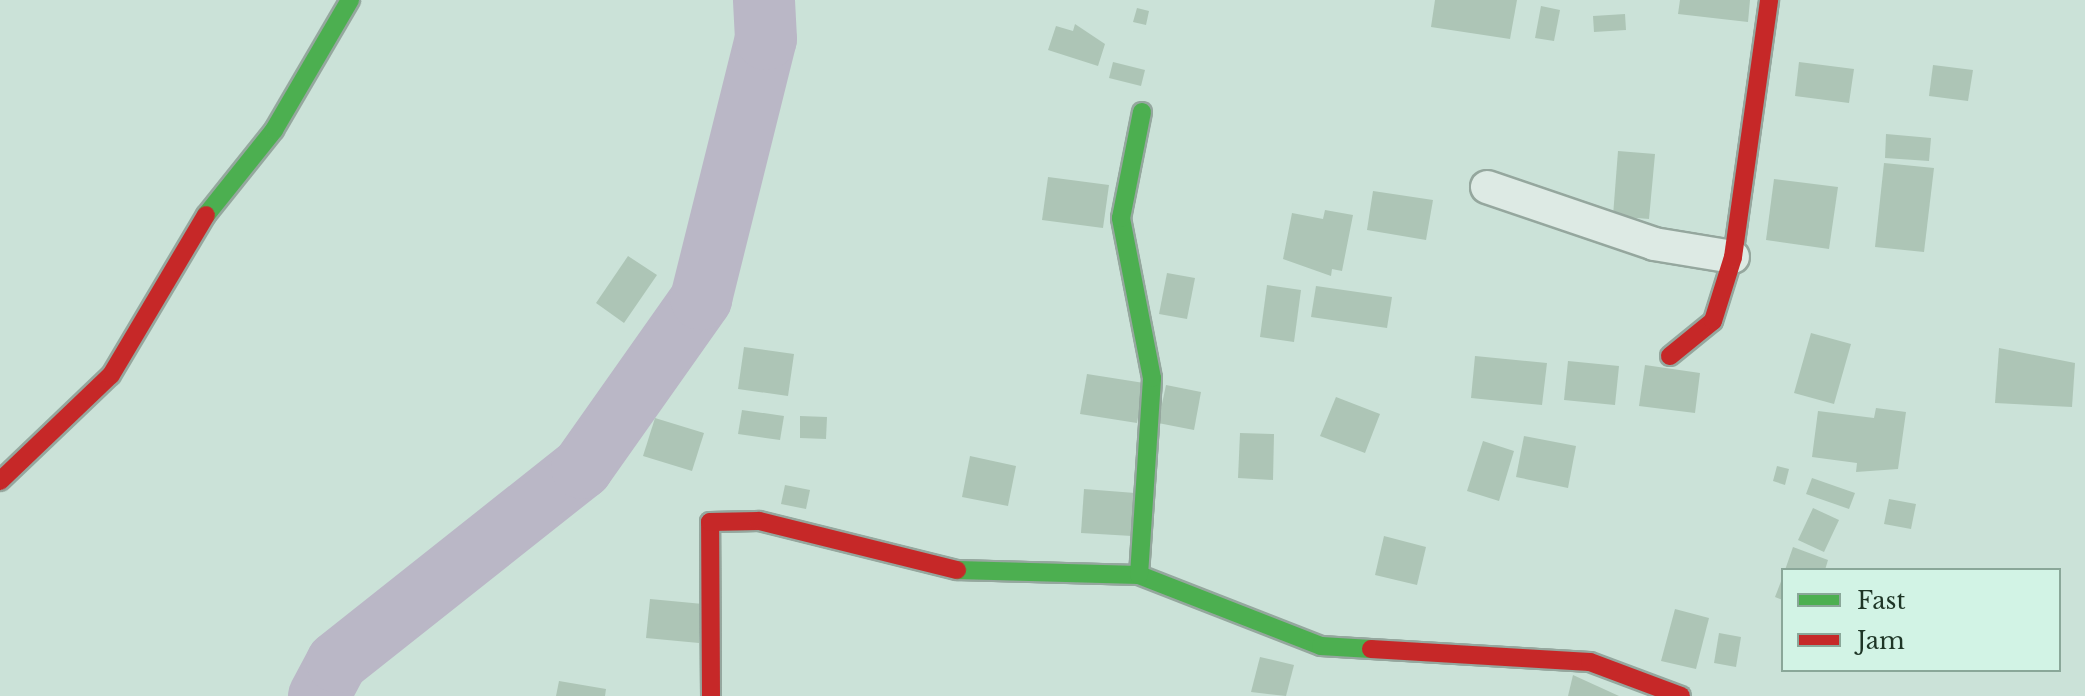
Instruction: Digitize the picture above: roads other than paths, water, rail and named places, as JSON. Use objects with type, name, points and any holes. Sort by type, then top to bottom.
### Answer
[{"type":"street","points":[[0,481],[111,375],[226,182],[274,130],[350,0]]},
{"type":"street","points":[[1670,356],[1713,321],[1733,257],[1769,0]]},
{"type":"street","points":[[1139,575],[1152,378],[1121,218],[1142,112]]},
{"type":"street","points":[[1487,187],[1654,244],[1733,257]]},
{"type":"street","points":[[711,696],[710,522],[759,521],[974,574],[1139,575],[1321,646],[1590,662],[1681,696]]},
{"type":"waterway","points":[[319,696],[337,662],[582,468],[701,299],[766,39],[764,0]]}]
